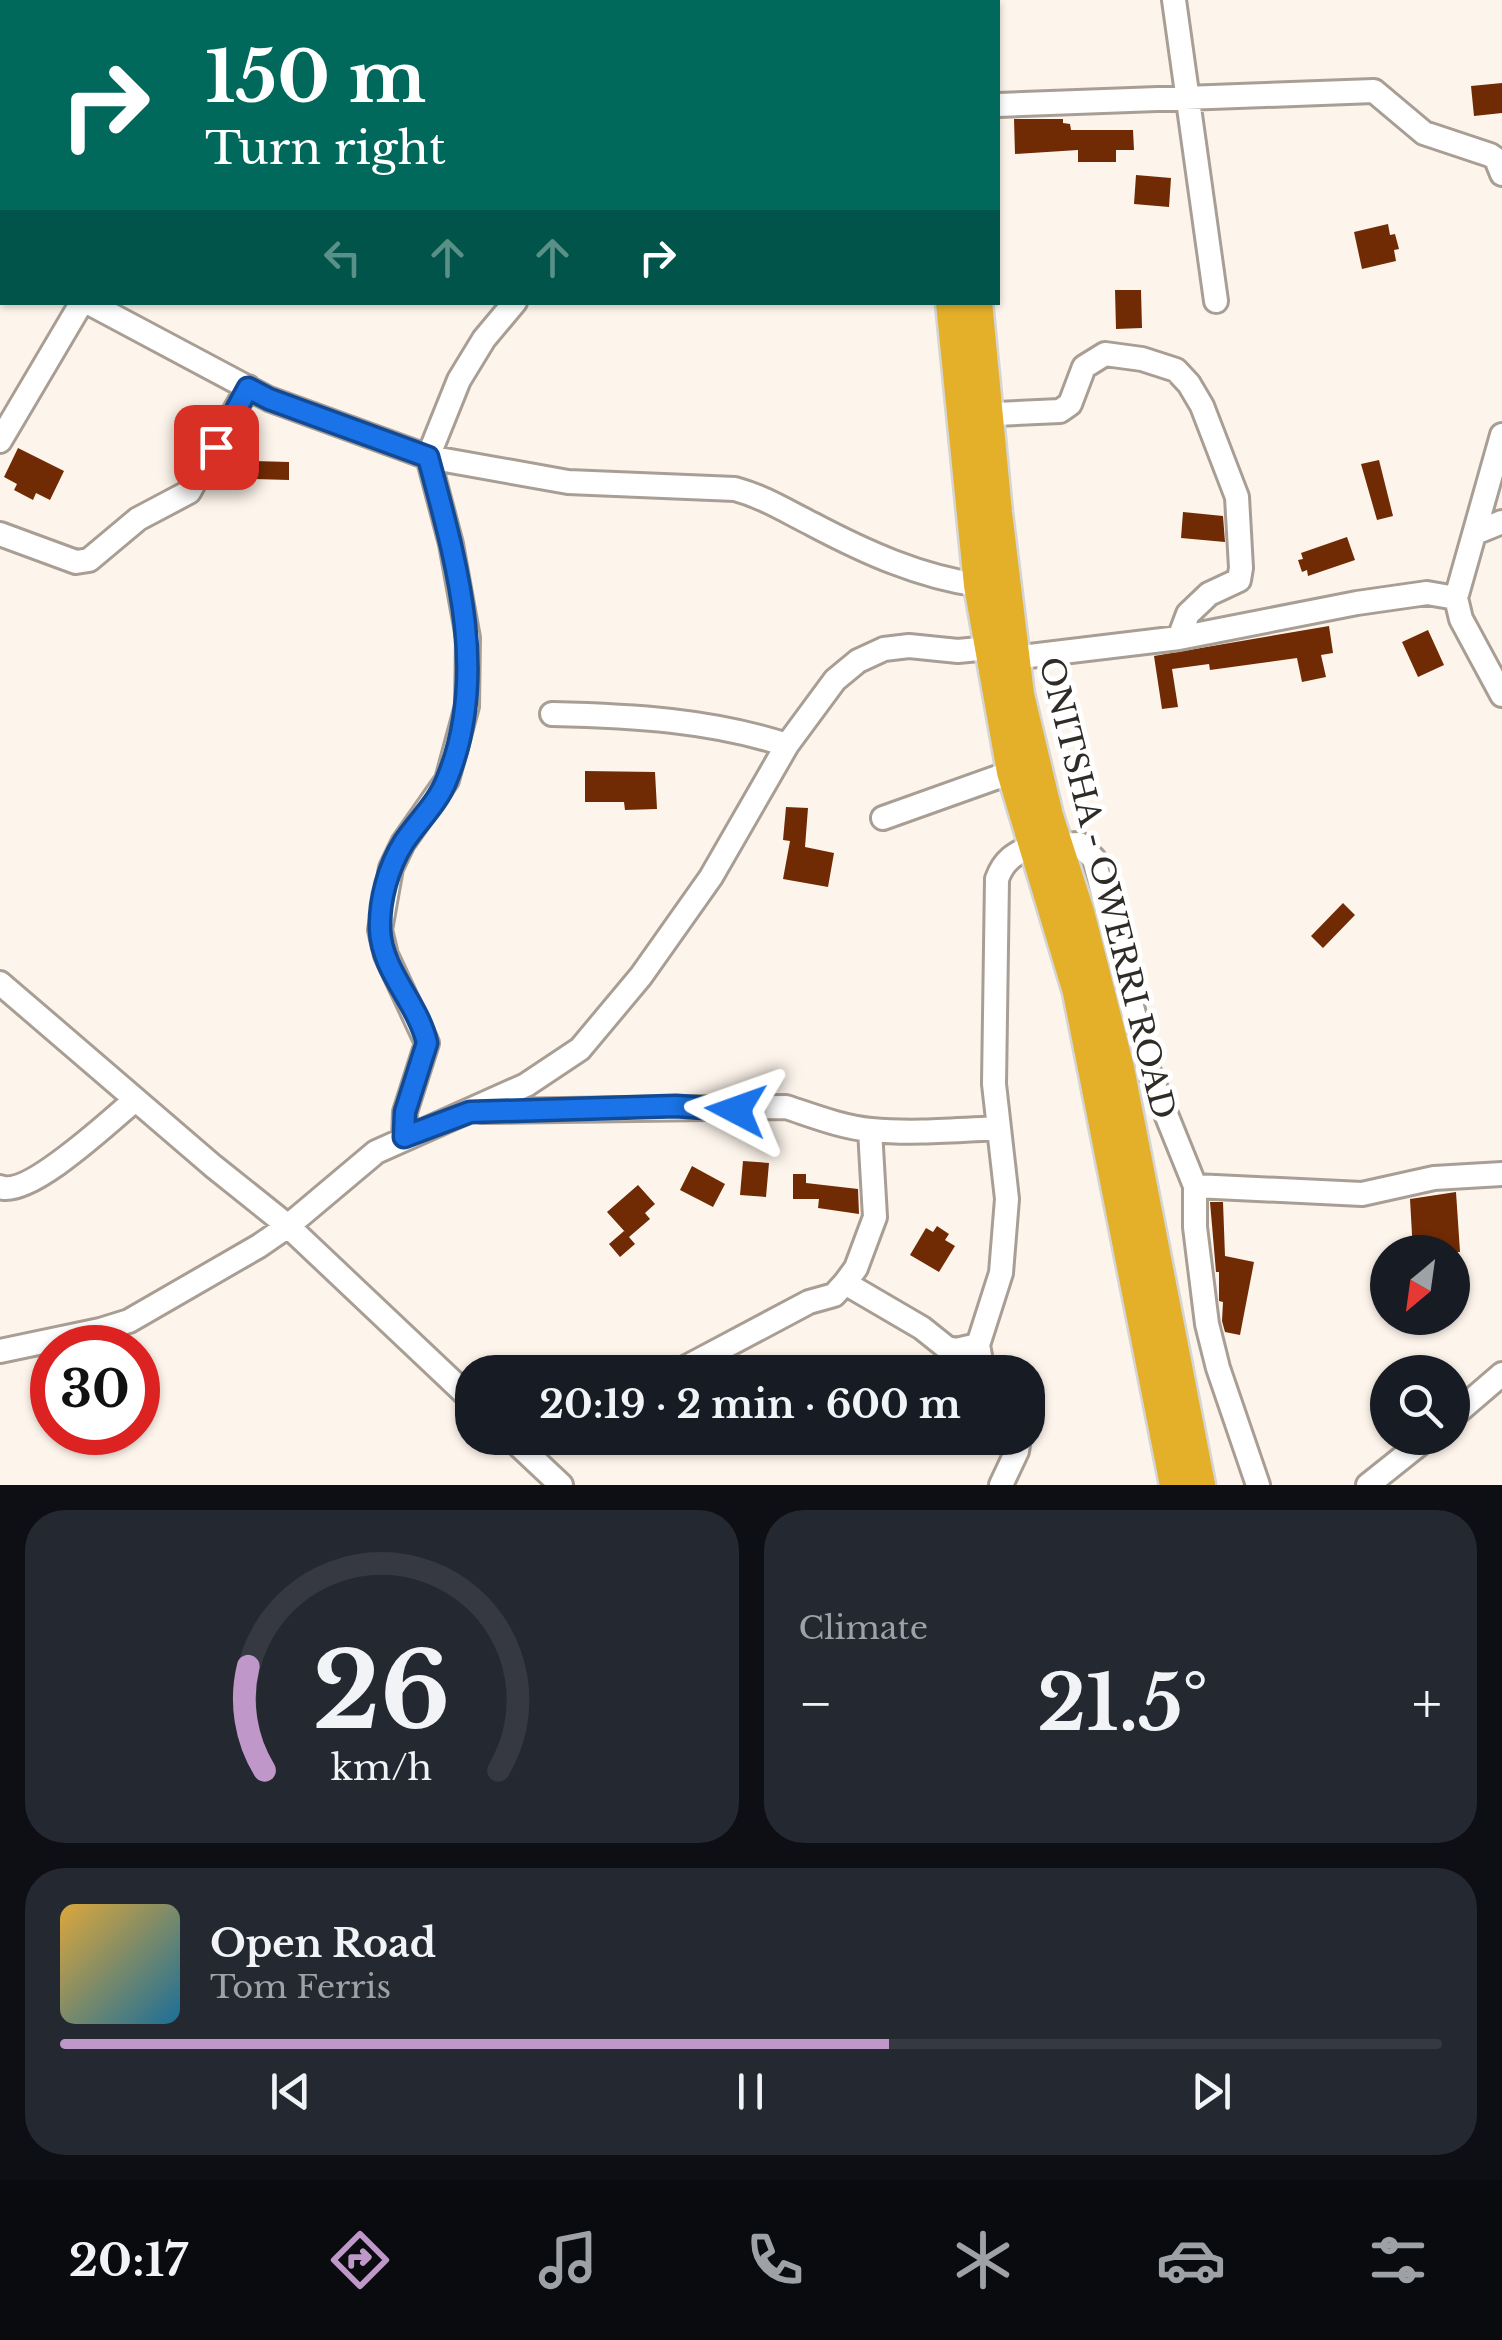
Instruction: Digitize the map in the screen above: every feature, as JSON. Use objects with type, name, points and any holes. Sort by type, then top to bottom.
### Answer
[{"type":"highway","name":"ONITSHA - OWERRI ROAD","points":[[952,305],[974,415],[1012,772],[1079,912],[1118,1068],[1200,1485]]},
{"type":"highway","name":"ONITSHA - OWERRI ROAD","points":[[977,305],[974,415],[979,586],[1018,695],[1175,1485]]},
{"type":"street","points":[[1174,0],[1216,301]]},
{"type":"street","points":[[1000,104],[1374,91],[1424,133],[1490,155],[1501,169]]},
{"type":"street","points":[[0,441],[82,305]]},
{"type":"street","points":[[90,305],[269,399],[428,457],[568,482],[735,490],[761,496],[907,568],[979,586]]},
{"type":"street","points":[[404,1137],[405,1112],[427,1043],[386,955],[380,930],[385,886],[403,843],[447,780],[467,706],[468,638],[451,544],[428,457],[460,380],[484,339],[512,305]]},
{"type":"street","points":[[974,415],[1060,410],[1070,404],[1084,367],[1106,354],[1142,359],[1176,370],[1190,384],[1236,496],[1241,568],[1239,580],[1208,594],[1188,614],[1179,638]]},
{"type":"street","points":[[0,534],[76,562],[89,560],[138,519],[189,492],[248,388]]},
{"type":"street","points":[[1502,435],[1456,598],[1461,619],[1502,695]]},
{"type":"street","points":[[1475,533],[1502,522]]},
{"type":"street","points":[[0,1351],[128,1321],[191,1288],[288,1226],[356,1167],[404,1137],[526,1085],[580,1048],[604,1023],[711,877],[787,745],[836,680],[858,661],[884,649],[908,646],[1001,653],[1179,638],[1427,592],[1456,598]]},
{"type":"street","points":[[552,714],[628,716],[703,724],[787,745]]},
{"type":"street","points":[[882,818],[1012,772]]},
{"type":"street","points":[[980,1355],[978,1345],[1000,1274],[1006,1199],[994,1084],[998,879],[1002,865],[1010,857],[1045,845],[1079,844],[1094,858],[1144,1056],[1195,1186],[1207,1324],[1258,1485]]},
{"type":"street","points":[[0,982],[288,1226],[455,1384]]},
{"type":"street","points":[[0,1187],[16,1188],[56,1165],[135,1100]]},
{"type":"street","points":[[470,1112],[786,1107],[833,1123],[870,1130],[999,1128]]},
{"type":"street","points":[[709,1355],[809,1302],[834,1295],[856,1268],[875,1217],[870,1130]]},
{"type":"street","points":[[1195,1186],[1362,1194],[1434,1178],[1502,1174]]},
{"type":"street","points":[[845,1282],[922,1328],[947,1348],[978,1345]]},
{"type":"street","points":[[1470,1402],[1502,1374]]},
{"type":"street","points":[[529,1455],[561,1485]]},
{"type":"street","points":[[1001,1485],[1015,1455]]},
{"type":"street","points":[[1368,1485],[1406,1455]]},
{"type":"building","points":[[1502,83],[1502,113],[1474,116],[1471,86]]},
{"type":"building","points":[[1014,119],[1063,119],[1071,130],[1133,130],[1134,150],[1116,150],[1116,162],[1078,162],[1078,150],[1015,154]]},
{"type":"building","points":[[1136,175],[1171,178],[1169,207],[1134,204]]},
{"type":"building","points":[[1388,224],[1399,249],[1394,250],[1396,261],[1362,269],[1354,232]]},
{"type":"building","points":[[1115,290],[1141,290],[1142,328],[1116,329]]},
{"type":"building","points":[[18,448],[64,471],[50,500],[36,493],[33,500],[14,490],[17,484],[4,477]]},
{"type":"building","points":[[1379,460],[1393,516],[1377,520],[1361,464]]},
{"type":"building","points":[[251,461],[289,462],[289,480],[251,479]]},
{"type":"building","points":[[1183,512],[1223,516],[1225,542],[1181,538]]},
{"type":"building","points":[[1347,537],[1355,560],[1308,576],[1307,570],[1302,572],[1298,560],[1303,559],[1301,553]]},
{"type":"building","points":[[1329,626],[1333,653],[1321,655],[1326,677],[1302,682],[1297,658],[1210,670],[1209,664],[1172,669],[1178,707],[1162,709],[1154,656]]},
{"type":"building","points":[[1428,630],[1444,665],[1418,677],[1402,642]]},
{"type":"building","points":[[585,771],[655,772],[657,809],[625,810],[624,802],[585,802]]},
{"type":"building","points":[[786,807],[808,808],[805,847],[834,853],[828,887],[783,879],[790,841],[783,840]]},
{"type":"building","points":[[1343,903],[1355,915],[1323,948],[1311,936]]},
{"type":"building","points":[[743,1161],[769,1163],[766,1197],[740,1195]]},
{"type":"building","points":[[692,1166],[725,1184],[713,1207],[680,1190]]},
{"type":"building","points":[[793,1174],[806,1174],[806,1183],[858,1189],[859,1214],[818,1208],[819,1199],[793,1199]]},
{"type":"building","points":[[638,1185],[655,1204],[645,1213],[650,1219],[629,1237],[635,1244],[620,1257],[609,1244],[626,1233],[607,1212]]},
{"type":"building","points":[[1456,1192],[1459,1235],[1412,1235],[1410,1199]]},
{"type":"building","points":[[1210,1202],[1223,1202],[1225,1256],[1254,1262],[1240,1335],[1225,1332],[1222,1321]]},
{"type":"building","points":[[937,1226],[949,1234],[945,1240],[955,1246],[939,1272],[910,1255],[926,1228],[933,1232]]},
{"type":"route","points":[[216,447],[248,388],[428,457],[444,515],[468,638],[467,706],[447,780],[403,843],[391,868],[380,930],[386,955],[427,1043],[405,1112],[404,1137],[470,1112],[676,1106],[736,1110]]}]
